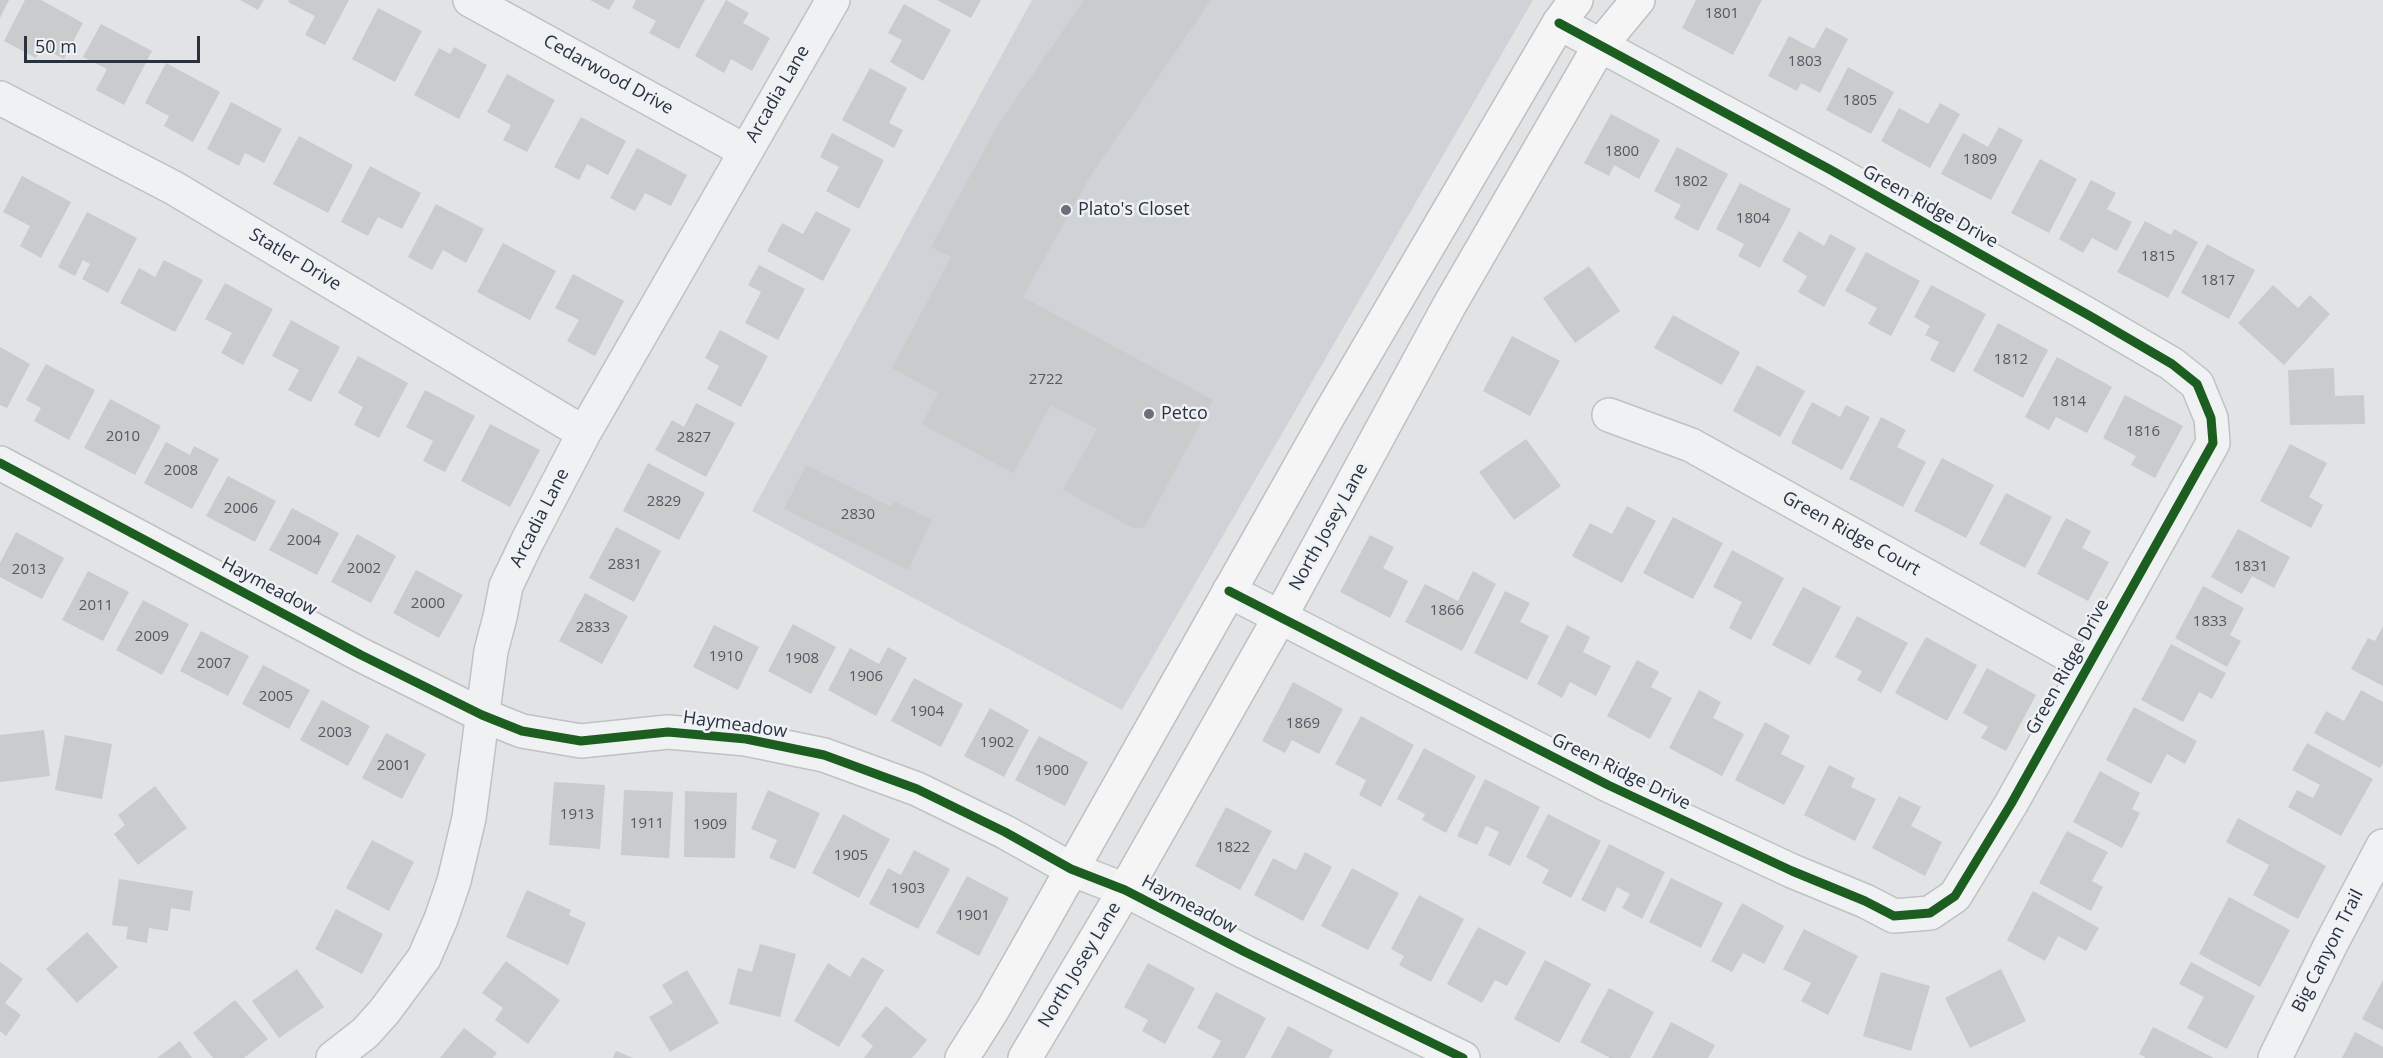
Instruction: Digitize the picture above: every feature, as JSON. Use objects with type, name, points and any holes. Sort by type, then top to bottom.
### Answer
[{"type":"main road","name":"North Josey Lane","points":[[1025,1058],[1125,890],[1280,617],[1449,306],[1599,46],[1638,0]]},
{"type":"main road","points":[[962,1058],[993,1009],[1341,394],[1567,12]]},
{"type":"street","name":"Cedarwood Drive","points":[[470,0],[745,151]]},
{"type":"street","name":"Arcadia Lane","points":[[333,1058],[365,1034],[384,1012],[424,958],[441,919],[469,818],[490,651],[500,618],[506,586],[584,433],[833,0]]},
{"type":"street","name":"Green Ridge Drive","points":[[1229,591],[1608,786],[1894,916],[1930,913],[1955,896],[2011,804],[2213,443],[2211,418],[2197,384],[2172,364],[2090,316],[1829,169],[1599,46],[1567,12]]},
{"type":"street","name":"Statler Drive","points":[[0,98],[174,188],[584,433]]},
{"type":"street","name":"Green Ridge Court","points":[[1609,415],[1691,445],[2087,665]]},
{"type":"street","name":"Haymeadow","points":[[0,463],[351,650],[483,715],[522,730],[581,741],[668,732],[746,739],[824,755],[917,789],[1005,832],[1071,869],[1125,890],[1245,952],[1463,1058]]},
{"type":"street","name":"Big Canyon Trail","points":[[2276,1058],[2331,944],[2383,846]]},
{"type":"shaded area","points":[[1032,0],[1533,0],[1122,710],[752,511]]},
{"type":"building","points":[[0,0],[9,0],[0,18]]},
{"type":"building","points":[[25,0],[41,0],[83,23],[64,59],[41,47],[36,58],[4,41]]},
{"type":"building","points":[[240,0],[264,0],[258,10]]},
{"type":"building","points":[[289,0],[349,0],[325,45],[305,35],[315,16],[288,2]]},
{"type":"building","points":[[590,0],[615,0],[609,10]]},
{"type":"building","points":[[636,0],[705,0],[679,49],[649,33],[656,21],[632,8]]},
{"type":"building","points":[[726,0],[749,13],[743,23],[770,38],[752,71],[731,59],[724,73],[695,56]]},
{"type":"building","points":[[937,0],[981,0],[971,18]]},
{"type":"building","points":[[1084,0],[1211,0],[1089,178],[1023,297],[1213,400],[1144,528],[1133,528],[1063,490],[1097,429],[1051,405],[1013,473],[922,424],[938,393],[892,368],[951,257],[931,247],[998,125]]},
{"type":"building","points":[[1696,0],[1762,0],[1733,55],[1682,28]]},
{"type":"building","points":[[904,4],[951,30],[923,81],[890,62],[902,40],[888,33]]},
{"type":"building","points":[[378,8],[422,31],[395,82],[352,59]]},
{"type":"building","points":[[101,24],[152,51],[124,105],[96,90],[107,69],[83,57]]},
{"type":"building","points":[[1826,27],[1848,39],[1820,93],[1801,83],[1797,91],[1768,76],[1789,36],[1814,49]]},
{"type":"building","points":[[454,47],[487,65],[459,119],[414,95],[439,48],[450,54]]},
{"type":"building","points":[[166,63],[220,92],[193,142],[164,126],[169,116],[145,103]]},
{"type":"building","points":[[1848,67],[1894,92],[1871,134],[1826,110]]},
{"type":"building","points":[[870,68],[907,88],[889,123],[903,130],[894,148],[842,120]]},
{"type":"building","points":[[507,74],[555,100],[527,152],[503,140],[511,125],[487,112]]},
{"type":"building","points":[[231,102],[282,129],[264,163],[245,153],[239,166],[207,149]]},
{"type":"building","points":[[1940,103],[1960,114],[1930,168],[1881,141],[1899,108],[1928,124]]},
{"type":"building","points":[[1611,114],[1660,140],[1639,179],[1614,165],[1609,176],[1584,163]]},
{"type":"building","points":[[581,117],[626,141],[608,175],[587,164],[579,180],[554,167]]},
{"type":"building","points":[[1999,127],[2023,140],[1991,200],[1941,174],[1963,133],[1988,147]]},
{"type":"building","points":[[832,133],[884,160],[859,209],[826,191],[839,167],[820,157]]},
{"type":"building","points":[[299,136],[353,165],[328,213],[273,184]]},
{"type":"building","points":[[1677,147],[1728,174],[1698,231],[1674,218],[1681,205],[1654,191]]},
{"type":"building","points":[[637,148],[687,175],[671,206],[645,193],[635,211],[610,198]]},
{"type":"building","points":[[2040,159],[2077,179],[2049,233],[2011,213]]},
{"type":"building","points":[[370,166],[421,193],[402,229],[378,217],[368,236],[341,222]]},
{"type":"building","points":[[22,176],[71,202],[41,258],[20,246],[30,226],[3,212]]},
{"type":"building","points":[[2091,180],[2116,193],[2107,209],[2132,222],[2117,251],[2092,238],[2083,253],[2059,239]]},
{"type":"building","points":[[1740,183],[1791,209],[1760,268],[1738,256],[1744,244],[1716,229]]},
{"type":"building","points":[[436,204],[484,229],[466,263],[443,250],[432,270],[408,257]]},
{"type":"building","points":[[816,211],[851,229],[823,281],[767,251],[782,223],[803,234]]},
{"type":"building","points":[[87,212],[137,238],[108,293],[82,279],[90,264],[83,260],[75,276],[58,267]]},
{"type":"building","points":[[2145,221],[2171,235],[2174,229],[2198,242],[2168,298],[2117,272]]},
{"type":"building","points":[[1799,231],[1824,246],[1830,234],[1856,248],[1824,307],[1798,292],[1807,276],[1782,261]]},
{"type":"building","points":[[503,243],[556,271],[530,320],[477,292]]},
{"type":"building","points":[[2207,244],[2255,270],[2229,319],[2181,293]]},
{"type":"building","points":[[1866,252],[1920,281],[1891,336],[1868,324],[1877,308],[1845,291]]},
{"type":"building","points":[[164,260],[203,280],[175,332],[120,303],[139,268],[155,277]]},
{"type":"building","points":[[759,265],[805,289],[778,340],[745,323],[761,292],[748,285]]},
{"type":"building","points":[[1589,266],[1620,311],[1575,343],[1543,298]]},
{"type":"building","points":[[573,274],[624,301],[595,356],[567,341],[579,320],[555,308]]},
{"type":"building","points":[[225,283],[273,309],[243,365],[221,353],[232,333],[205,319]]},
{"type":"building","points":[[1931,285],[1986,314],[1954,373],[1930,360],[1939,342],[1925,335],[1930,326],[1914,317]]},
{"type":"building","points":[[2273,285],[2298,308],[2310,295],[2330,314],[2284,365],[2238,323]]},
{"type":"building","points":[[1673,315],[1740,352],[1722,385],[1654,348]]},
{"type":"building","points":[[291,320],[340,347],[311,402],[288,390],[299,370],[272,356]]},
{"type":"building","points":[[1998,323],[2048,350],[2023,398],[1973,371]]},
{"type":"building","points":[[720,330],[768,356],[741,407],[707,389],[719,366],[705,358]]},
{"type":"building","points":[[1512,336],[1560,361],[1530,416],[1483,391]]},
{"type":"building","points":[[0,347],[30,364],[7,408],[0,405]]},
{"type":"building","points":[[358,356],[408,383],[379,438],[354,425],[363,407],[338,393]]},
{"type":"building","points":[[2057,357],[2112,387],[2087,433],[2056,417],[2049,430],[2025,417]]},
{"type":"building","points":[[46,364],[95,390],[69,440],[34,421],[41,408],[26,400]]},
{"type":"building","points":[[1757,365],[1805,391],[1780,437],[1733,411]]},
{"type":"building","points":[[2334,368],[2335,396],[2364,395],[2365,424],[2290,425],[2288,370]]},
{"type":"building","points":[[425,390],[475,416],[445,472],[423,461],[433,441],[406,427]]},
{"type":"building","points":[[2125,395],[2183,426],[2155,478],[2131,465],[2136,456],[2103,438]]},
{"type":"building","points":[[110,399],[161,426],[135,475],[84,448]]},
{"type":"building","points":[[1812,402],[1840,417],[1846,405],[1870,417],[1842,470],[1791,443]]},
{"type":"building","points":[[696,403],[735,423],[706,477],[655,450],[672,420],[684,427]]},
{"type":"building","points":[[1881,417],[1906,430],[1897,447],[1926,462],[1903,507],[1849,479]]},
{"type":"building","points":[[490,424],[540,450],[510,507],[461,481]]},
{"type":"building","points":[[1526,439],[1561,486],[1514,520],[1479,472]]},
{"type":"building","points":[[166,442],[190,455],[194,446],[219,459],[192,509],[144,483]]},
{"type":"building","points":[[2290,444],[2327,463],[2309,497],[2323,505],[2311,528],[2260,501]]},
{"type":"building","points":[[1942,458],[1994,485],[1966,538],[1914,511]]},
{"type":"building","points":[[648,463],[705,493],[679,540],[623,511]]},
{"type":"building","points":[[806,465],[891,507],[894,501],[932,520],[908,570],[784,509]]},
{"type":"building","points":[[228,476],[276,501],[255,542],[206,516]]},
{"type":"building","points":[[2006,493],[2052,517],[2025,568],[1979,544]]},
{"type":"building","points":[[1627,506],[1656,521],[1622,583],[1572,556],[1590,523],[1612,534]]},
{"type":"building","points":[[292,508],[339,533],[317,575],[269,550]]},
{"type":"building","points":[[1673,517],[1723,543],[1693,599],[1643,573]]},
{"type":"building","points":[[2066,518],[2091,531],[2082,548],[2109,562],[2088,601],[2037,574]]},
{"type":"building","points":[[616,527],[661,551],[634,602],[589,578]]},
{"type":"building","points":[[2238,529],[2290,557],[2274,588],[2252,576],[2242,594],[2211,577]]},
{"type":"building","points":[[16,532],[64,558],[42,599],[0,577],[0,563]]},
{"type":"building","points":[[357,534],[396,556],[371,603],[331,582]]},
{"type":"building","points":[[1370,535],[1394,547],[1383,568],[1408,581],[1390,618],[1340,592]]},
{"type":"building","points":[[1732,550],[1784,578],[1751,640],[1729,628],[1742,602],[1713,587]]},
{"type":"building","points":[[416,570],[463,595],[439,638],[393,613]]},
{"type":"building","points":[[88,571],[129,592],[103,641],[62,620]]},
{"type":"building","points":[[1473,571],[1496,584],[1462,651],[1405,622],[1425,584],[1458,601]]},
{"type":"building","points":[[2203,586],[2244,608],[2230,635],[2241,641],[2227,667],[2175,638]]},
{"type":"building","points":[[1803,587],[1841,607],[1810,665],[1772,645]]},
{"type":"building","points":[[1505,591],[1530,603],[1520,622],[1549,636],[1527,680],[1474,653]]},
{"type":"building","points":[[585,593],[628,616],[602,664],[559,641]]},
{"type":"building","points":[[143,600],[189,624],[162,675],[116,650]]},
{"type":"building","points":[[1857,616],[1908,643],[1881,693],[1857,680],[1862,671],[1835,657]]},
{"type":"building","points":[[793,624],[836,647],[811,694],[768,671]]},
{"type":"building","points":[[714,625],[759,647],[738,690],[693,667]]},
{"type":"building","points":[[1567,625],[1590,637],[1583,652],[1611,666],[1596,696],[1570,682],[1562,698],[1537,684]]},
{"type":"building","points":[[2383,626],[2383,686],[2351,669],[2368,638],[2375,641]]},
{"type":"building","points":[[201,631],[249,656],[228,696],[180,671]]},
{"type":"building","points":[[1926,637],[1977,665],[1947,721],[1895,693]]},
{"type":"building","points":[[2171,644],[2226,673],[2212,699],[2199,692],[2183,722],[2141,700]]},
{"type":"building","points":[[888,647],[907,658],[876,716],[828,690],[850,648],[879,664]]},
{"type":"building","points":[[1637,660],[1659,672],[1651,687],[1672,698],[1650,739],[1607,716]]},
{"type":"building","points":[[263,665],[310,690],[289,729],[242,704]]},
{"type":"building","points":[[1987,668],[2036,695],[2006,751],[1981,738],[1988,727],[1963,713]]},
{"type":"building","points":[[914,678],[963,704],[941,747],[891,721]]},
{"type":"building","points":[[1293,682],[1343,709],[1319,754],[1292,740],[1285,753],[1262,741]]},
{"type":"building","points":[[1699,690],[1721,702],[1713,718],[1744,734],[1722,776],[1669,748]]},
{"type":"building","points":[[2361,690],[2383,702],[2383,763],[2380,768],[2314,733],[2326,711],[2344,721]]},
{"type":"building","points":[[322,700],[370,726],[348,766],[300,740]]},
{"type":"building","points":[[2134,707],[2197,741],[2185,764],[2167,754],[2151,784],[2106,760]]},
{"type":"building","points":[[990,708],[1029,730],[1004,777],[964,756]]},
{"type":"building","points":[[1361,716],[1414,745],[1381,807],[1359,795],[1366,780],[1335,764]]},
{"type":"building","points":[[1765,722],[1790,736],[1781,754],[1805,766],[1784,805],[1735,780]]},
{"type":"building","points":[[44,730],[50,776],[0,782],[0,735]]},
{"type":"building","points":[[386,733],[426,754],[402,799],[362,778]]},
{"type":"building","points":[[65,735],[112,744],[102,799],[55,790]]},
{"type":"building","points":[[1039,736],[1088,762],[1065,806],[1015,780]]},
{"type":"building","points":[[2307,743],[2373,779],[2341,836],[2288,807],[2297,790],[2313,798],[2320,785],[2292,770]]},
{"type":"building","points":[[1424,748],[1476,776],[1446,833],[1422,820],[1425,814],[1397,799]]},
{"type":"building","points":[[1829,765],[1855,778],[1851,787],[1876,799],[1855,841],[1804,815]]},
{"type":"building","points":[[2100,771],[2140,793],[2132,809],[2140,813],[2122,848],[2073,822]]},
{"type":"building","points":[[1485,779],[1540,807],[1510,866],[1488,855],[1499,832],[1486,826],[1477,845],[1457,836]]},
{"type":"building","points":[[554,782],[605,785],[600,849],[549,845]]},
{"type":"building","points":[[155,786],[187,828],[138,865],[114,834],[125,825],[118,815]]},
{"type":"building","points":[[624,790],[673,792],[669,858],[621,855]]},
{"type":"building","points":[[768,790],[820,813],[795,869],[769,858],[777,840],[751,829]]},
{"type":"building","points":[[685,791],[737,793],[735,858],[684,857]]},
{"type":"building","points":[[1899,796],[1921,807],[1911,826],[1942,842],[1925,876],[1872,848]]},
{"type":"building","points":[[1226,807],[1272,831],[1240,890],[1195,866]]},
{"type":"building","points":[[843,814],[890,839],[859,898],[812,873]]},
{"type":"building","points":[[1548,814],[1601,841],[1571,898],[1542,883],[1549,870],[1526,857]]},
{"type":"building","points":[[2238,818],[2326,866],[2298,919],[2253,895],[2269,865],[2226,842]]},
{"type":"building","points":[[2067,831],[2108,852],[2092,881],[2103,887],[2091,911],[2039,883]]},
{"type":"building","points":[[372,840],[414,862],[389,911],[346,888]]},
{"type":"building","points":[[1609,844],[1665,872],[1642,919],[1622,908],[1630,894],[1617,887],[1605,912],[1581,900]]},
{"type":"building","points":[[914,850],[950,869],[918,929],[869,904],[888,868],[901,875]]},
{"type":"building","points":[[1305,852],[1332,867],[1303,921],[1254,895],[1273,858],[1296,870]]},
{"type":"building","points":[[1352,868],[1399,893],[1368,950],[1321,926]]},
{"type":"building","points":[[967,876],[1009,898],[979,956],[936,933]]},
{"type":"building","points":[[1671,878],[1723,903],[1701,948],[1649,922]]},
{"type":"building","points":[[119,879],[193,891],[190,911],[171,908],[168,931],[149,928],[147,943],[126,939],[128,927],[112,925]]},
{"type":"building","points":[[527,890],[571,910],[569,915],[586,923],[568,965],[506,937]]},
{"type":"building","points":[[2033,891],[2099,928],[2086,951],[2058,936],[2045,961],[2007,940]]},
{"type":"building","points":[[1419,895],[1464,919],[1431,982],[1399,965],[1404,956],[1391,949]]},
{"type":"building","points":[[2229,897],[2290,930],[2260,987],[2199,954]]},
{"type":"building","points":[[1742,903],[1784,926],[1764,964],[1743,953],[1732,972],[1711,961]]},
{"type":"building","points":[[336,909],[383,934],[362,974],[315,949]]},
{"type":"building","points":[[1478,927],[1526,952],[1507,986],[1495,980],[1482,1003],[1447,984]]},
{"type":"building","points":[[1804,929],[1858,956],[1828,1015],[1801,1001],[1811,983],[1783,969]]},
{"type":"building","points":[[87,932],[118,967],[77,1003],[46,969]]},
{"type":"building","points":[[760,944],[796,954],[780,1017],[729,1004],[738,968],[752,972]]},
{"type":"building","points":[[862,957],[884,970],[839,1047],[794,1021],[828,963],[850,977]]},
{"type":"building","points":[[1545,960],[1591,984],[1559,1043],[1514,1019]]},
{"type":"building","points":[[506,961],[560,1000],[528,1044],[495,1020],[503,1008],[482,993]]},
{"type":"building","points":[[0,962],[23,979],[5,1003],[21,1015],[6,1036],[0,1031]]},
{"type":"building","points":[[2191,962],[2255,996],[2227,1049],[2187,1028],[2204,997],[2179,984]]},
{"type":"building","points":[[1148,963],[1195,988],[1165,1044],[1142,1031],[1148,1020],[1124,1007]]},
{"type":"building","points":[[297,969],[324,1007],[279,1038],[252,1001]]},
{"type":"building","points":[[2001,969],[2026,1021],[1970,1048],[1945,998]]},
{"type":"building","points":[[687,970],[719,1023],[670,1052],[649,1017],[673,1003],[662,985]]},
{"type":"building","points":[[1881,972],[1930,986],[1911,1051],[1863,1036]]},
{"type":"building","points":[[2383,980],[2383,1030],[2362,1019]]},
{"type":"building","points":[[1609,988],[1654,1012],[1630,1058],[1610,1058],[1580,1042]]},
{"type":"building","points":[[1216,992],[1266,1018],[1245,1058],[1212,1058],[1221,1041],[1197,1028]]},
{"type":"building","points":[[235,1000],[268,1039],[244,1058],[213,1058],[193,1033]]},
{"type":"building","points":[[886,1006],[927,1040],[912,1058],[864,1058],[873,1046],[861,1036]]},
{"type":"building","points":[[1671,1022],[1715,1045],[1708,1058],[1652,1058]]},
{"type":"building","points":[[1288,1026],[1333,1050],[1329,1058],[1271,1058]]},
{"type":"building","points":[[2153,1027],[2214,1058],[2146,1058],[2139,1054]]},
{"type":"building","points":[[464,1028],[497,1053],[493,1058],[440,1058]]},
{"type":"building","points":[[2355,1032],[2383,1047],[2383,1058],[2342,1058]]},
{"type":"building","points":[[180,1041],[192,1058],[157,1058]]},
{"type":"building","points":[[616,1051],[633,1058],[613,1058]]},
{"type":"cycle path","points":[[1229,591],[1608,785],[1894,916],[1930,913],[1955,896],[2011,804],[2213,443],[2211,418],[2197,384],[2172,364],[2090,316],[1829,169],[1559,23]]},
{"type":"cycle path","points":[[0,463],[361,655],[482,715],[522,731],[581,741],[668,732],[746,739],[824,755],[917,789],[1005,832],[1071,869],[1125,890],[1245,952],[1463,1058]]},
{"type":"place","name":"Plato's Closet","points":[[1066,210]]},
{"type":"place","name":"Petco","points":[[1149,414]]}]
